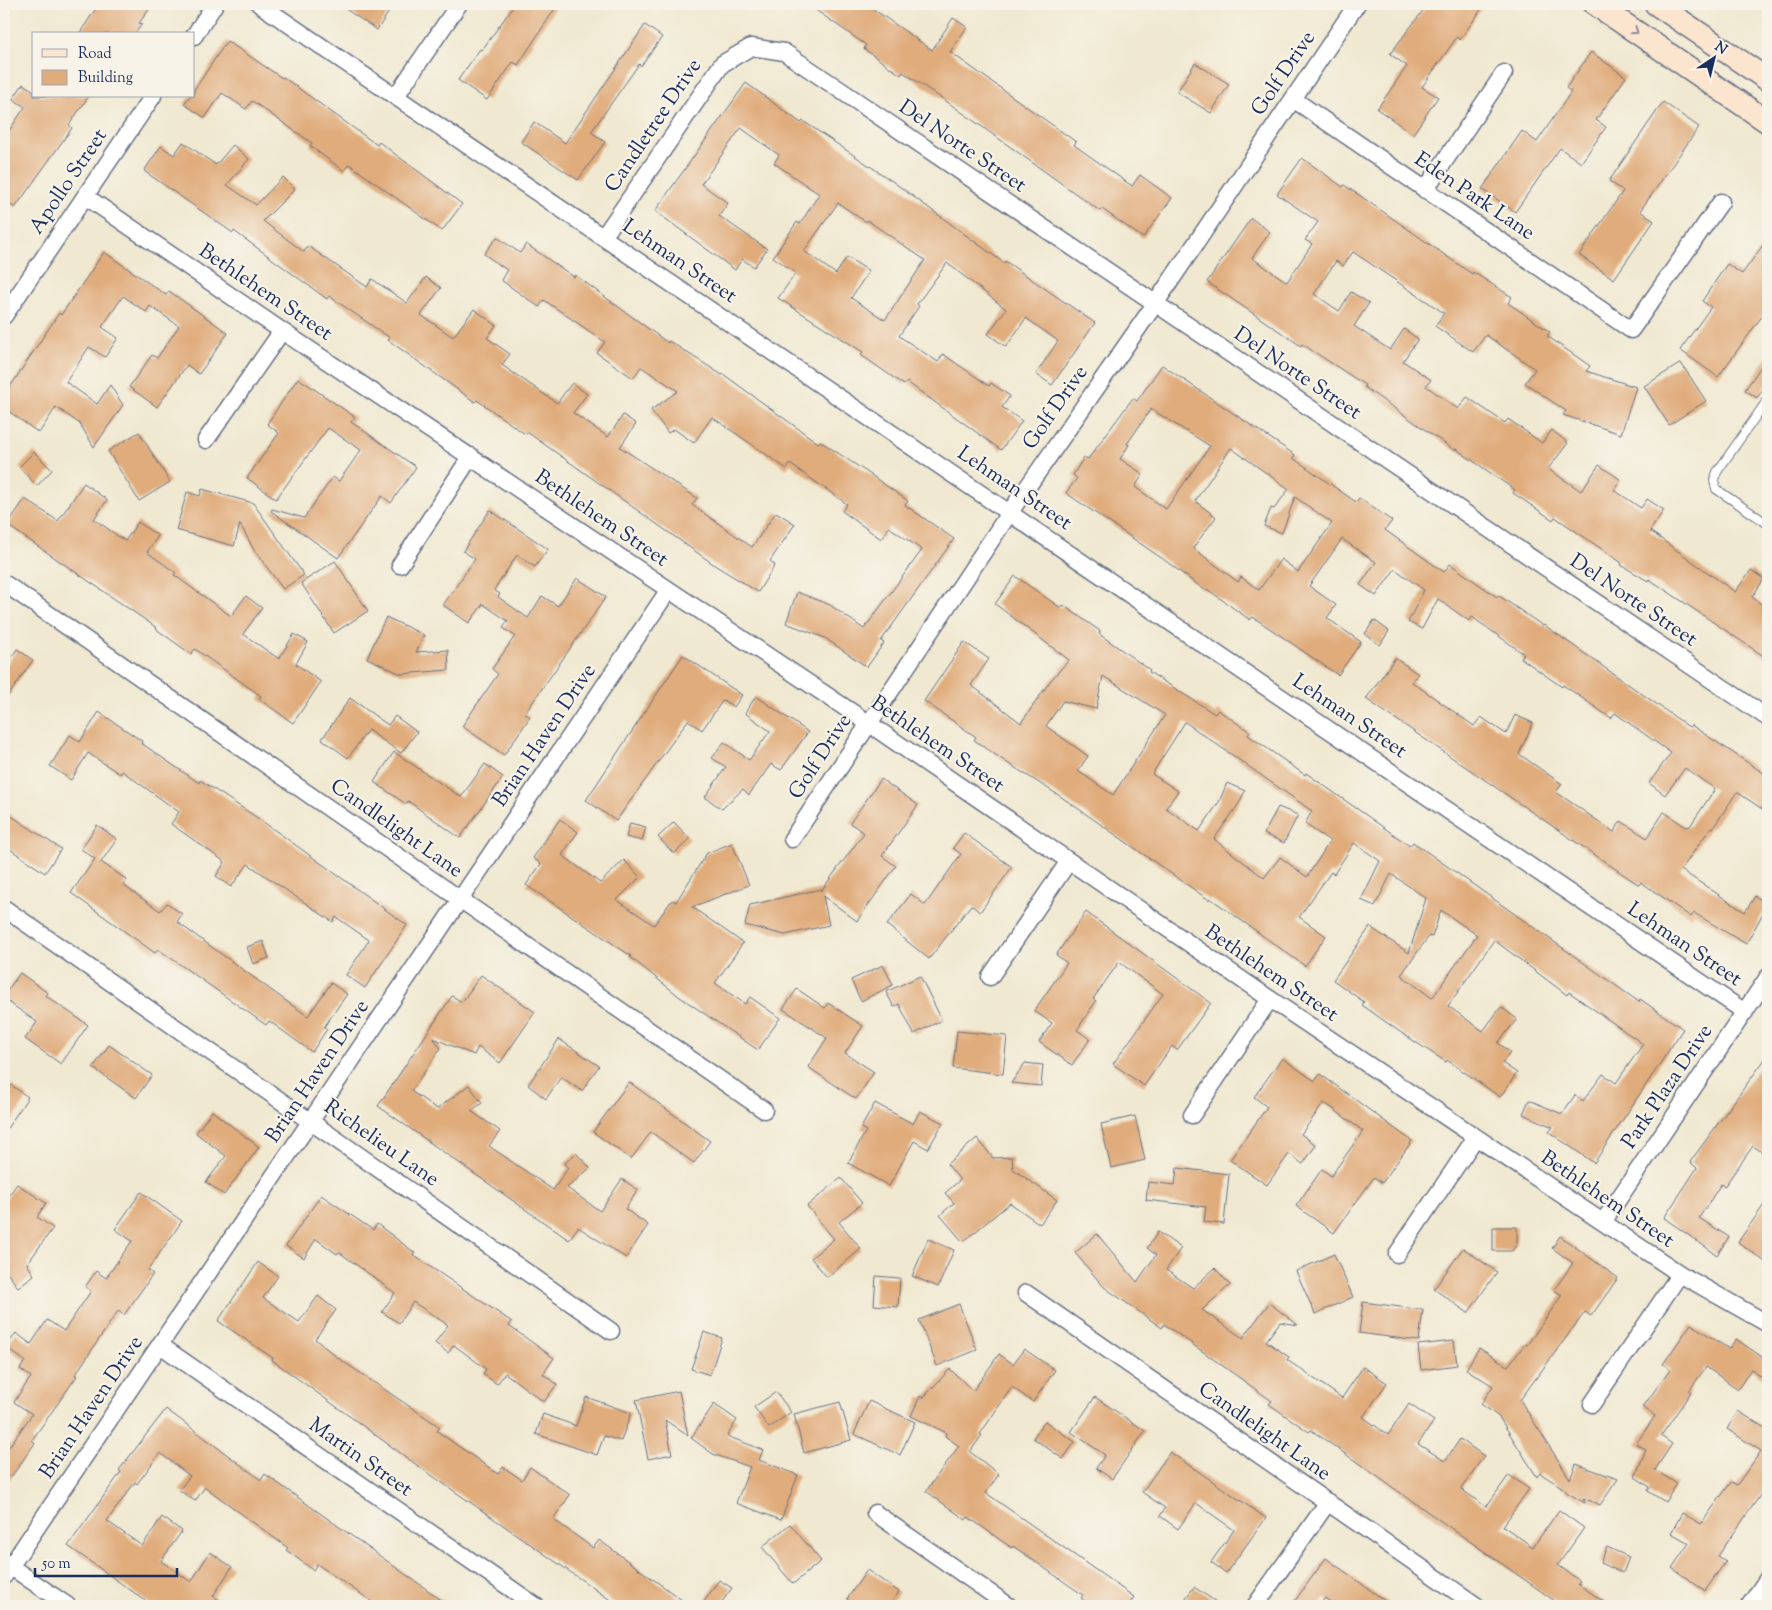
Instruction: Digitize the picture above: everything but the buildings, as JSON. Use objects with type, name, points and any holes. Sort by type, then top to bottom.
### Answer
[{"type":"main road","points":[[1595,4],[1768,122]]},
{"type":"main road","points":[[1656,4],[1768,80]]},
{"type":"street","points":[[195,34],[215,4]]},
{"type":"street","name":"Lehman Street","points":[[259,4],[604,236],[1745,1012]]},
{"type":"street","points":[[396,96],[459,4]]},
{"type":"street","name":"Golf Drive","points":[[792,838],[1010,512],[1155,304],[1357,4]]},
{"type":"street","name":"Candletree Drive","points":[[604,236],[722,64],[751,47],[784,52],[803,65]]},
{"type":"street","name":"Del Norte Street","points":[[803,65],[1768,718]]},
{"type":"street","points":[[1425,190],[1504,74]]},
{"type":"street","name":"Apollo Street","points":[[4,316],[152,98]]},
{"type":"street","name":"Eden Park Lane","points":[[1292,99],[1631,330],[1721,202]]},
{"type":"street","name":"Bethlehem Street","points":[[85,196],[668,591],[868,723],[1270,999],[1680,1274],[1768,1324]]},
{"type":"street","points":[[206,440],[282,331]]},
{"type":"street","points":[[400,565],[471,456]]},
{"type":"street","name":"Candlelight Lane","points":[[4,583],[764,1110]]},
{"type":"street","name":"Brian Haven Drive","points":[[6,1568],[160,1345],[668,591]]},
{"type":"street","points":[[990,977],[1069,861]]},
{"type":"street","name":"Richelieu Lane","points":[[4,908],[611,1331]]},
{"type":"street","name":"Park Plaza Drive","points":[[1603,1222],[1768,977]]},
{"type":"street","points":[[1192,1115],[1270,999]]},
{"type":"street","points":[[1397,1254],[1476,1137]]},
{"type":"street","points":[[1592,1404],[1680,1274]]},
{"type":"street","name":"Candlelight Lane","points":[[1026,1293],[1477,1606]]},
{"type":"street","name":"Martin Street","points":[[160,1345],[536,1606]]},
{"type":"street","points":[[1255,1606],[1328,1502]]},
{"type":"street","points":[[875,1513],[1009,1606]]},
{"type":"street","points":[[6,1568],[68,1606]]},
{"type":"street","points":[[1749,1606],[1768,1578]]},
{"type":"lane","points":[[1768,399],[1714,480],[1716,489],[1768,524]]}]
